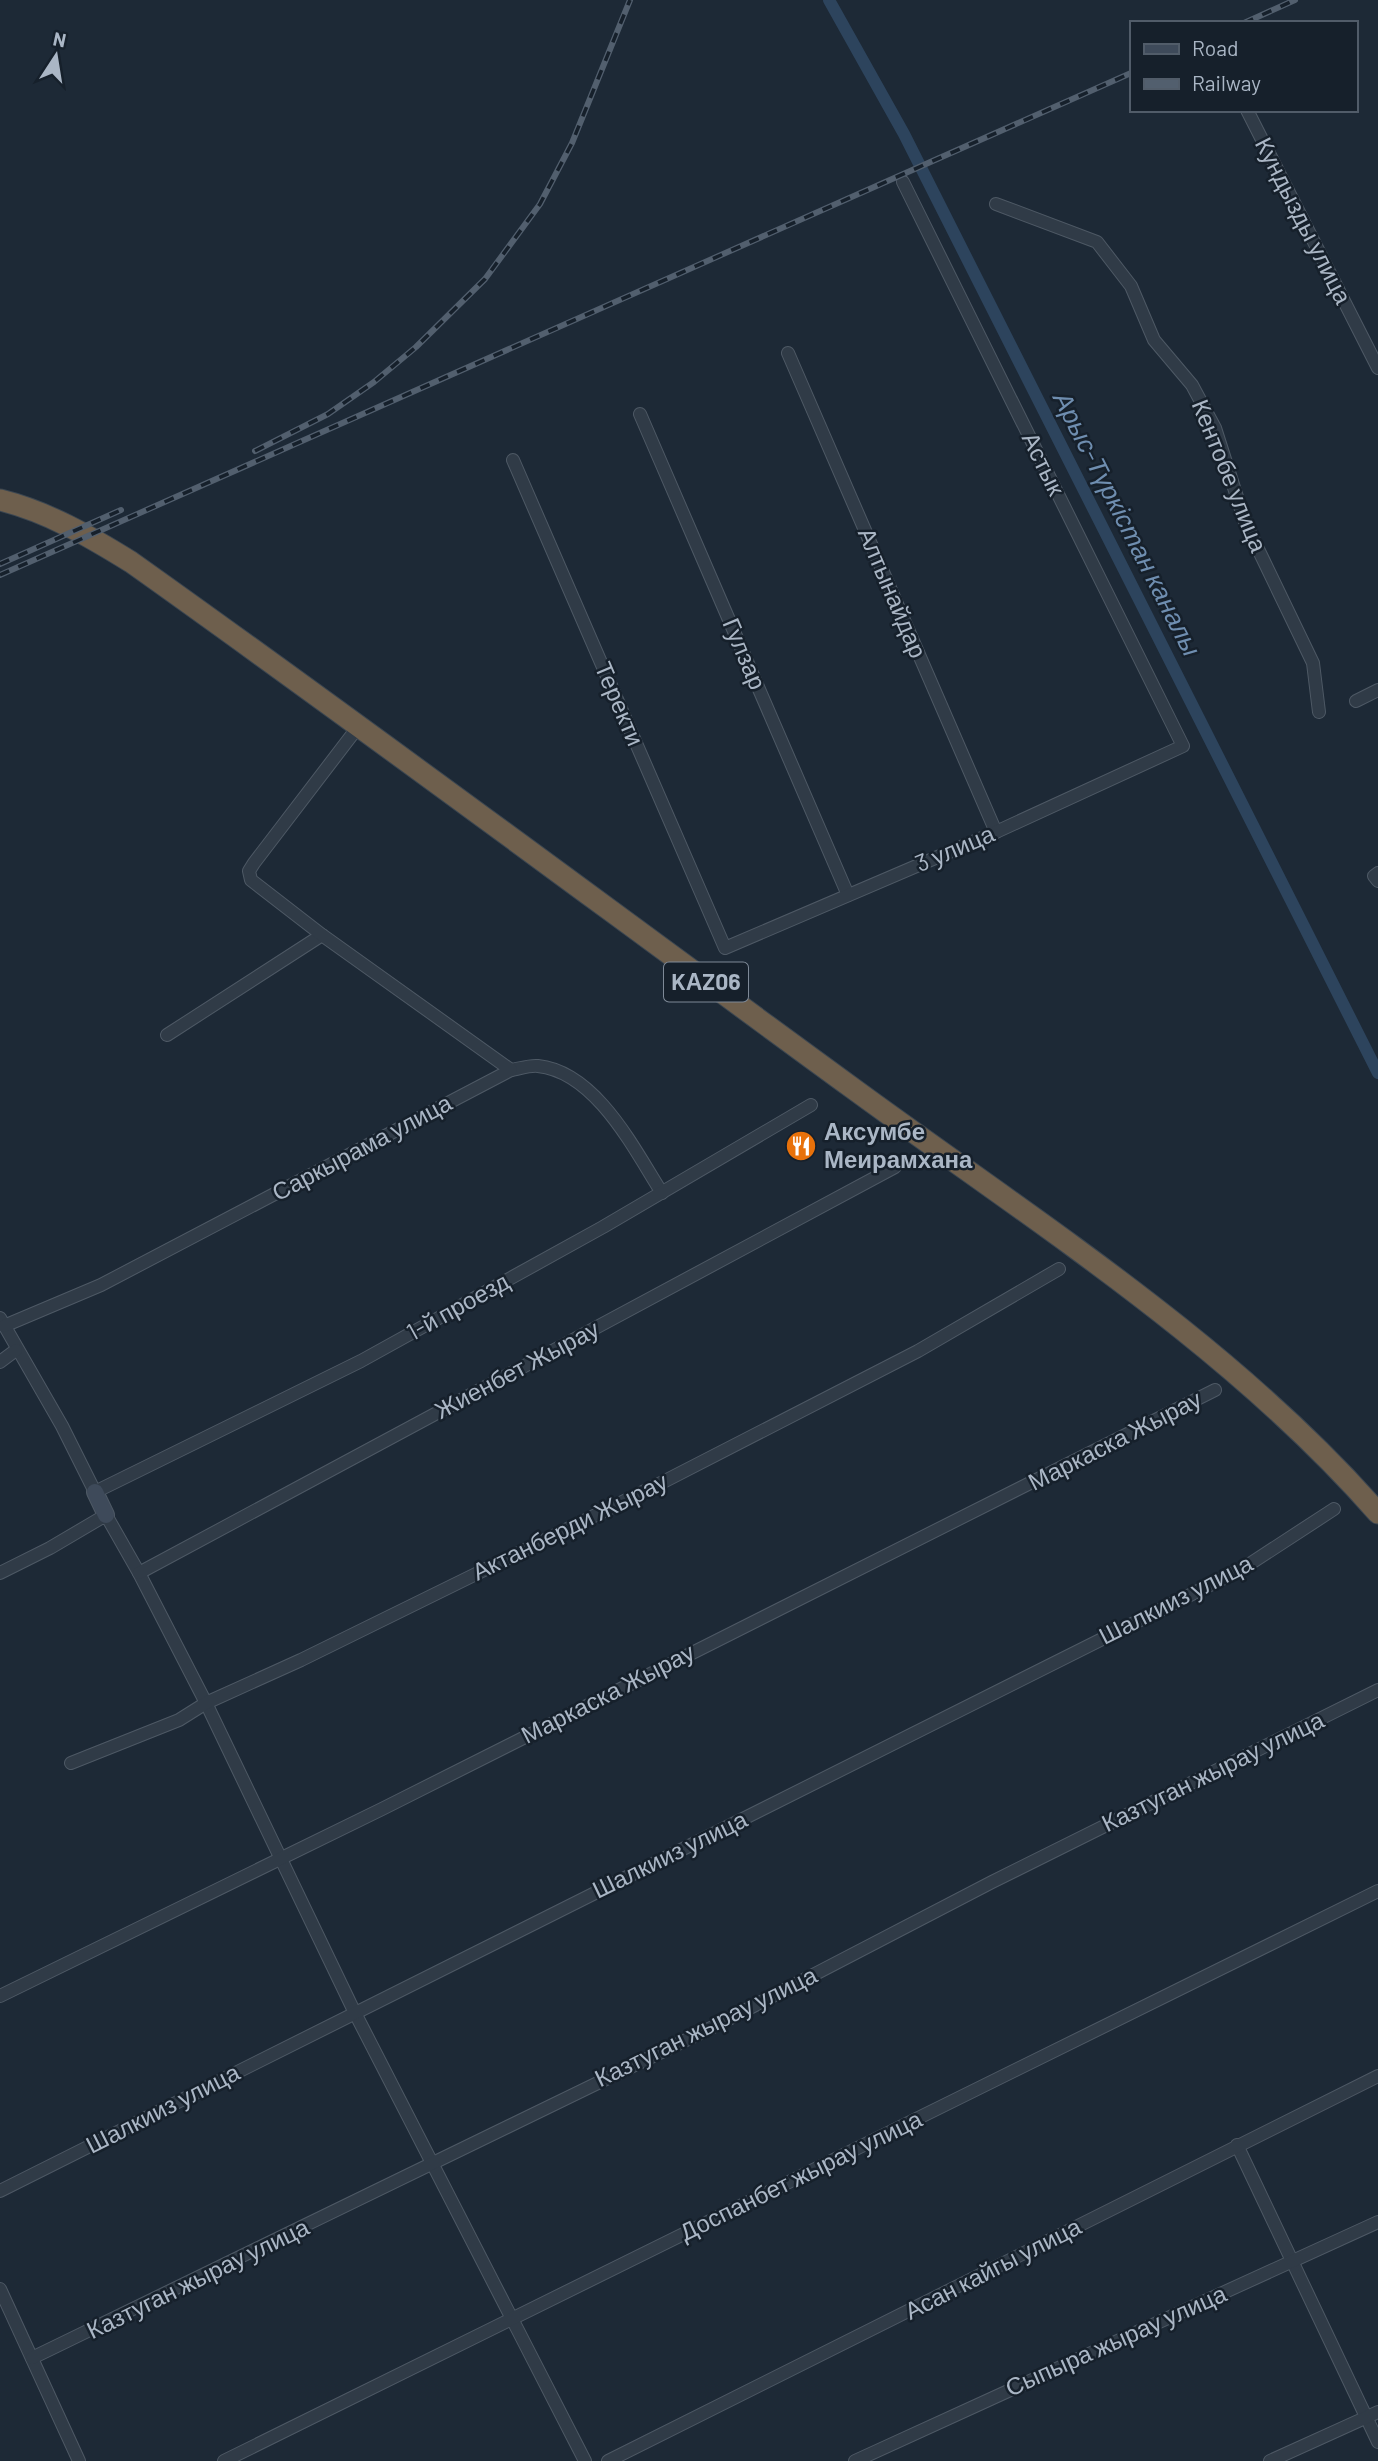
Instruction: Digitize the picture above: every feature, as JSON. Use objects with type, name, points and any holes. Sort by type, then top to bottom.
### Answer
[{"type":"highway","name":"KАZ06","points":[[0,486],[59,506],[104,529],[291,661],[1182,1313],[1318,1428],[1378,1492]]},
{"type":"highway","name":"KАZ06","points":[[0,500],[53,519],[120,555],[1174,1324],[1247,1383],[1308,1438],[1378,1513]]},
{"type":"street","name":"Кундызды улица","points":[[1248,112],[1378,368]]},
{"type":"street","name":"Астык","points":[[903,182],[1183,746]]},
{"type":"street","name":"Кентобе улица","points":[[996,204],[1097,242],[1132,286],[1154,340],[1192,385],[1215,428],[1245,522],[1313,663],[1319,712]]},
{"type":"street","name":"Алтынайдар","points":[[788,353],[996,832]]},
{"type":"street","name":"Гулзар","points":[[640,414],[848,895]]},
{"type":"street","name":"Теректи","points":[[513,460],[724,948]]},
{"type":"street","points":[[1356,701],[1378,690]]},
{"type":"street","points":[[358,727],[249,871],[251,880],[322,935],[511,1070],[536,1066],[552,1069],[602,1102],[662,1193]]},
{"type":"street","name":"3 улица","points":[[724,948],[996,832],[1183,746]]},
{"type":"street","points":[[167,1035],[322,935]]},
{"type":"street","name":"Саркырама улица","points":[[2,1322],[100,1285],[511,1070]]},
{"type":"street","name":"1-й проезд","points":[[95,1492],[361,1361],[662,1193],[811,1105]]},
{"type":"street","name":"Жиенбет Жырау","points":[[139,1573],[895,1167]]},
{"type":"street","name":"Актанберди Жырау","points":[[71,1763],[180,1720],[206,1703],[302,1660],[663,1482],[918,1351],[1059,1269]]},
{"type":"street","points":[[2,1322],[62,1426],[206,1703],[354,2011],[585,2461]]},
{"type":"street","points":[[0,1362],[16,1350]]},
{"type":"street","name":"Маркаска Жырау","points":[[0,1996],[1215,1390]]},
{"type":"street","name":"Шалкииз улица","points":[[0,2191],[354,2011],[1242,1570],[1334,1509]]},
{"type":"street","points":[[0,1573],[106,1515]]},
{"type":"street","name":"Казтуган жырау улица","points":[[32,2358],[379,2192],[431,2162],[717,2025],[992,1882],[1378,1690]]},
{"type":"street","name":"Доспанбет жырау улица","points":[[223,2461],[1378,1891]]},
{"type":"street","name":"Асан кайгы улица","points":[[608,2461],[1378,2077]]},
{"type":"street","points":[[1237,2145],[1372,2415],[1378,2442]]},
{"type":"street","name":"Сыпыра жырау улица","points":[[855,2461],[1378,2222]]},
{"type":"street","points":[[0,2289],[3,2305],[32,2358],[79,2461]]},
{"type":"street","points":[[1270,2461],[1372,2415]]},
{"type":"waterway","name":"Арыс-Түркістан каналы","points":[[829,0],[904,134],[1378,1073]]},
{"type":"railway","points":[[255,451],[328,414],[374,382],[416,347],[485,279],[540,204],[572,143],[630,0]]},
{"type":"railway","points":[[1248,21],[1295,0]]},
{"type":"railway","points":[[0,575],[1130,73]]},
{"type":"railway","points":[[0,564],[121,510]]},
{"type":"place","name":"Аксумбе Меирамхана","points":[[801,1146]]}]
